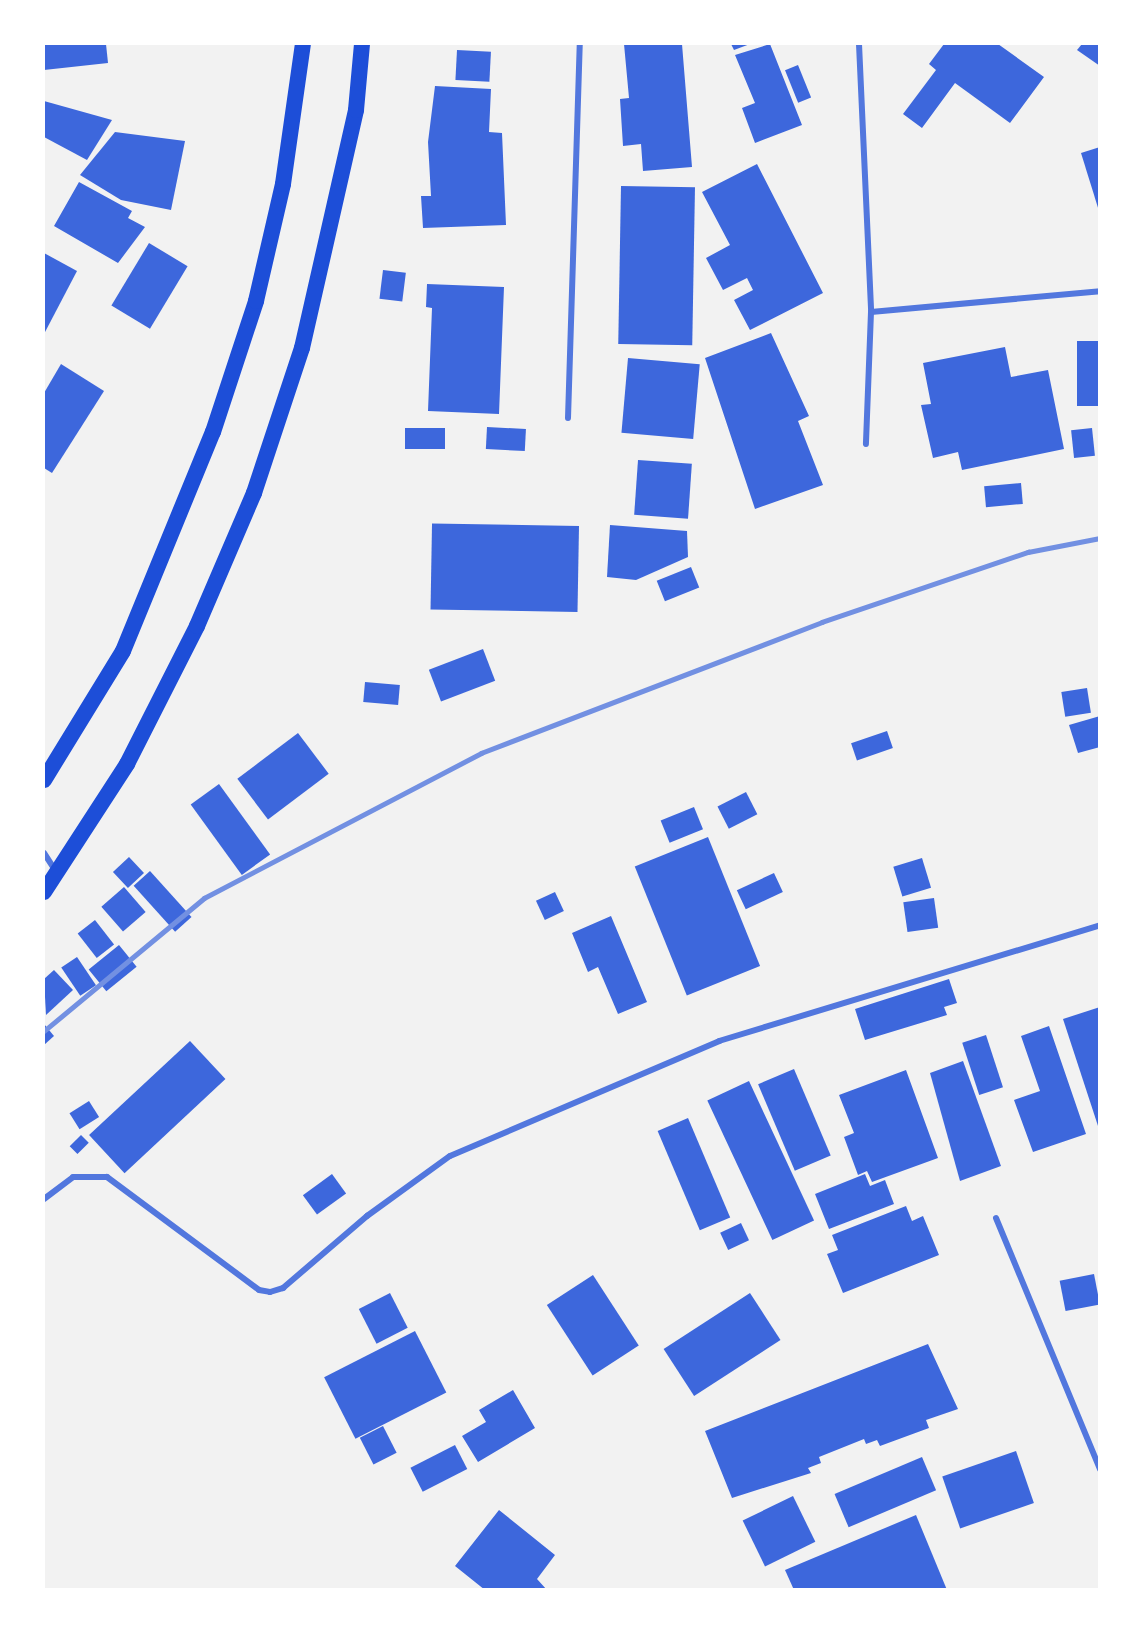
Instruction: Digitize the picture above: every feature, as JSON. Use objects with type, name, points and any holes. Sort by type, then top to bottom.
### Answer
[{"type":"highway","points":[[44,780],[123,651],[213,432],[256,301],[283,184],[303,44]]},
{"type":"highway","points":[[44,892],[127,764],[197,626],[254,493],[310,315],[356,110],[362,44]]},
{"type":"street","points":[[568,418],[580,44]]},
{"type":"street","points":[[859,44],[870,312],[866,444]]},
{"type":"street","points":[[870,312],[1100,291]]},
{"type":"street","points":[[44,853],[57,873]]},
{"type":"street","points":[[44,1199],[73,1177],[107,1177],[259,1290],[270,1292],[283,1288],[367,1216],[450,1156],[719,1041],[1100,925]]},
{"type":"street","points":[[996,1218],[1100,1469]]},
{"type":"building","points":[[44,44],[106,44],[108,63],[44,70]]},
{"type":"building","points":[[624,44],[682,44],[692,167],[643,171],[641,144],[623,146],[620,99],[629,98]]},
{"type":"building","points":[[731,44],[750,44],[734,50]]},
{"type":"building","points":[[770,44],[802,125],[755,143],[742,108],[755,103],[735,55]]},
{"type":"building","points":[[944,44],[998,44],[1044,77],[1010,123],[955,83],[922,128],[903,114],[936,70],[929,64]]},
{"type":"building","points":[[1082,44],[1100,44],[1100,66],[1077,50]]},
{"type":"building","points":[[457,50],[491,52],[489,82],[455,80]]},
{"type":"building","points":[[798,65],[811,97],[798,103],[785,70]]},
{"type":"building","points":[[435,86],[491,89],[489,132],[502,133],[506,225],[423,228],[421,196],[431,196],[428,142]]},
{"type":"building","points":[[44,101],[112,120],[87,160],[44,137]]},
{"type":"building","points":[[115,132],[185,141],[171,210],[121,200],[80,175]]},
{"type":"building","points":[[1100,147],[1100,211],[1099,211],[1081,153]]},
{"type":"building","points":[[757,164],[823,293],[750,330],[734,300],[753,290],[747,278],[723,290],[706,258],[730,245],[702,192]]},
{"type":"building","points":[[79,182],[132,211],[128,218],[145,227],[118,263],[54,226]]},
{"type":"building","points":[[621,186],[695,187],[692,345],[618,344]]},
{"type":"building","points":[[149,243],[188,266],[150,329],[111,306]]},
{"type":"building","points":[[44,253],[77,271],[44,334]]},
{"type":"building","points":[[383,270],[406,273],[402,302],[379,299]]},
{"type":"building","points":[[427,284],[504,287],[499,414],[428,411],[432,308],[426,307]]},
{"type":"building","points":[[771,333],[809,416],[798,421],[823,485],[755,509],[705,358]]},
{"type":"building","points":[[1077,341],[1100,341],[1100,406],[1077,406]]},
{"type":"building","points":[[1005,347],[1011,377],[1048,370],[1064,449],[962,470],[958,452],[933,458],[921,405],[931,404],[923,363]]},
{"type":"building","points":[[628,358],[700,364],[693,439],[621,433]]},
{"type":"building","points":[[61,364],[104,391],[52,473],[44,468],[44,393]]},
{"type":"building","points":[[487,427],[526,429],[525,451],[486,449]]},
{"type":"building","points":[[405,428],[445,428],[445,449],[405,449]]},
{"type":"building","points":[[1092,428],[1095,456],[1074,458],[1071,430]]},
{"type":"building","points":[[638,460],[692,464],[688,519],[634,515]]},
{"type":"building","points":[[1021,483],[1023,504],[986,507],[984,486]]},
{"type":"building","points":[[432,523],[579,526],[577,612],[431,609]]},
{"type":"building","points":[[610,525],[687,531],[688,557],[636,580],[607,577]]},
{"type":"building","points":[[691,567],[699,587],[665,601],[657,581]]},
{"type":"building","points":[[483,649],[495,681],[441,702],[429,670]]},
{"type":"building","points":[[365,682],[400,685],[398,705],[363,702]]},
{"type":"building","points":[[1087,688],[1091,713],[1065,717],[1061,692]]},
{"type":"building","points":[[1100,716],[1100,747],[1078,753],[1069,725]]},
{"type":"building","points":[[887,731],[893,748],[857,760],[851,743]]},
{"type":"building","points":[[298,733],[329,774],[268,819],[237,779]]},
{"type":"building","points":[[219,784],[270,854],[242,875],[191,805]]},
{"type":"building","points":[[746,792],[757,814],[729,829],[717,807]]},
{"type":"building","points":[[694,807],[703,829],[670,843],[661,820]]},
{"type":"building","points":[[708,837],[760,966],[687,995],[635,867]]},
{"type":"building","points":[[129,857],[144,873],[128,888],[113,872]]},
{"type":"building","points":[[922,858],[931,888],[902,896],[893,867]]},
{"type":"building","points":[[150,871],[191,917],[175,932],[134,886]]},
{"type":"building","points":[[774,873],[783,892],[746,909],[737,890]]},
{"type":"building","points":[[124,887],[146,912],[123,932],[101,907]]},
{"type":"building","points":[[555,892],[564,911],[545,920],[536,901]]},
{"type":"building","points":[[934,898],[938,928],[907,932],[903,902]]},
{"type":"building","points":[[611,916],[647,1002],[618,1014],[598,967],[588,972],[572,933]]},
{"type":"building","points":[[95,920],[114,944],[97,958],[78,934]]},
{"type":"building","points":[[119,945],[137,967],[106,991],[89,970]]},
{"type":"building","points":[[77,957],[96,985],[80,996],[61,968]]},
{"type":"building","points":[[54,970],[73,990],[46,1015],[44,979]]},
{"type":"building","points":[[949,979],[957,1003],[944,1007],[947,1015],[865,1040],[855,1009]]},
{"type":"building","points":[[1100,1007],[1100,1129],[1099,1129],[1063,1019]]},
{"type":"building","points":[[44,1024],[54,1036],[44,1045]]},
{"type":"building","points":[[1049,1026],[1086,1134],[1033,1152],[1014,1100],[1040,1091],[1021,1036]]},
{"type":"building","points":[[986,1035],[1003,1087],[979,1095],[962,1043]]},
{"type":"building","points":[[190,1041],[225,1079],[125,1173],[89,1135]]},
{"type":"building","points":[[963,1061],[1001,1166],[960,1181],[930,1073]]},
{"type":"building","points":[[794,1069],[831,1156],[795,1171],[758,1084]]},
{"type":"building","points":[[906,1070],[938,1158],[872,1182],[867,1171],[858,1175],[844,1137],[854,1133],[839,1095]]},
{"type":"building","points":[[749,1081],[814,1221],[772,1240],[707,1100]]},
{"type":"building","points":[[89,1101],[99,1117],[80,1129],[69,1113]]},
{"type":"building","points":[[688,1118],[730,1217],[700,1230],[658,1131]]},
{"type":"building","points":[[81,1135],[89,1143],[77,1154],[70,1146]]},
{"type":"building","points":[[332,1174],[346,1193],[317,1215],[303,1195]]},
{"type":"building","points":[[865,1174],[870,1186],[885,1180],[894,1204],[829,1229],[815,1194]]},
{"type":"building","points":[[906,1206],[912,1221],[923,1216],[939,1255],[843,1293],[827,1254],[838,1250],[832,1235]]},
{"type":"building","points":[[741,1223],[749,1240],[728,1250],[720,1233]]},
{"type":"building","points":[[1094,1274],[1100,1304],[1066,1311],[1060,1281]]},
{"type":"building","points":[[593,1275],[639,1345],[593,1375],[547,1305]]},
{"type":"building","points":[[390,1293],[408,1328],[377,1344],[359,1309]]},
{"type":"building","points":[[750,1293],[780,1340],[694,1396],[664,1349]]},
{"type":"building","points":[[415,1331],[446,1392],[355,1439],[324,1377]]},
{"type":"building","points":[[928,1344],[958,1409],[926,1420],[929,1428],[880,1446],[877,1440],[866,1444],[864,1439],[819,1457],[821,1463],[808,1468],[811,1473],[732,1498],[705,1431]]},
{"type":"building","points":[[513,1390],[535,1428],[478,1462],[462,1436],[486,1422],[479,1410]]},
{"type":"building","points":[[383,1426],[397,1453],[373,1465],[360,1438]]},
{"type":"building","points":[[455,1445],[467,1469],[423,1492],[410,1468]]},
{"type":"building","points":[[1016,1451],[1034,1503],[960,1528],[942,1476]]},
{"type":"building","points":[[922,1457],[936,1490],[849,1527],[835,1494]]},
{"type":"building","points":[[793,1496],[815,1542],[765,1566],[743,1521]]},
{"type":"building","points":[[499,1510],[555,1555],[537,1579],[547,1590],[485,1590],[455,1566]]},
{"type":"building","points":[[916,1515],[947,1590],[794,1590],[785,1570]]},
{"type":"railway","points":[[44,1031],[204,898],[481,753],[822,622],[1028,552],[1100,538]]}]
